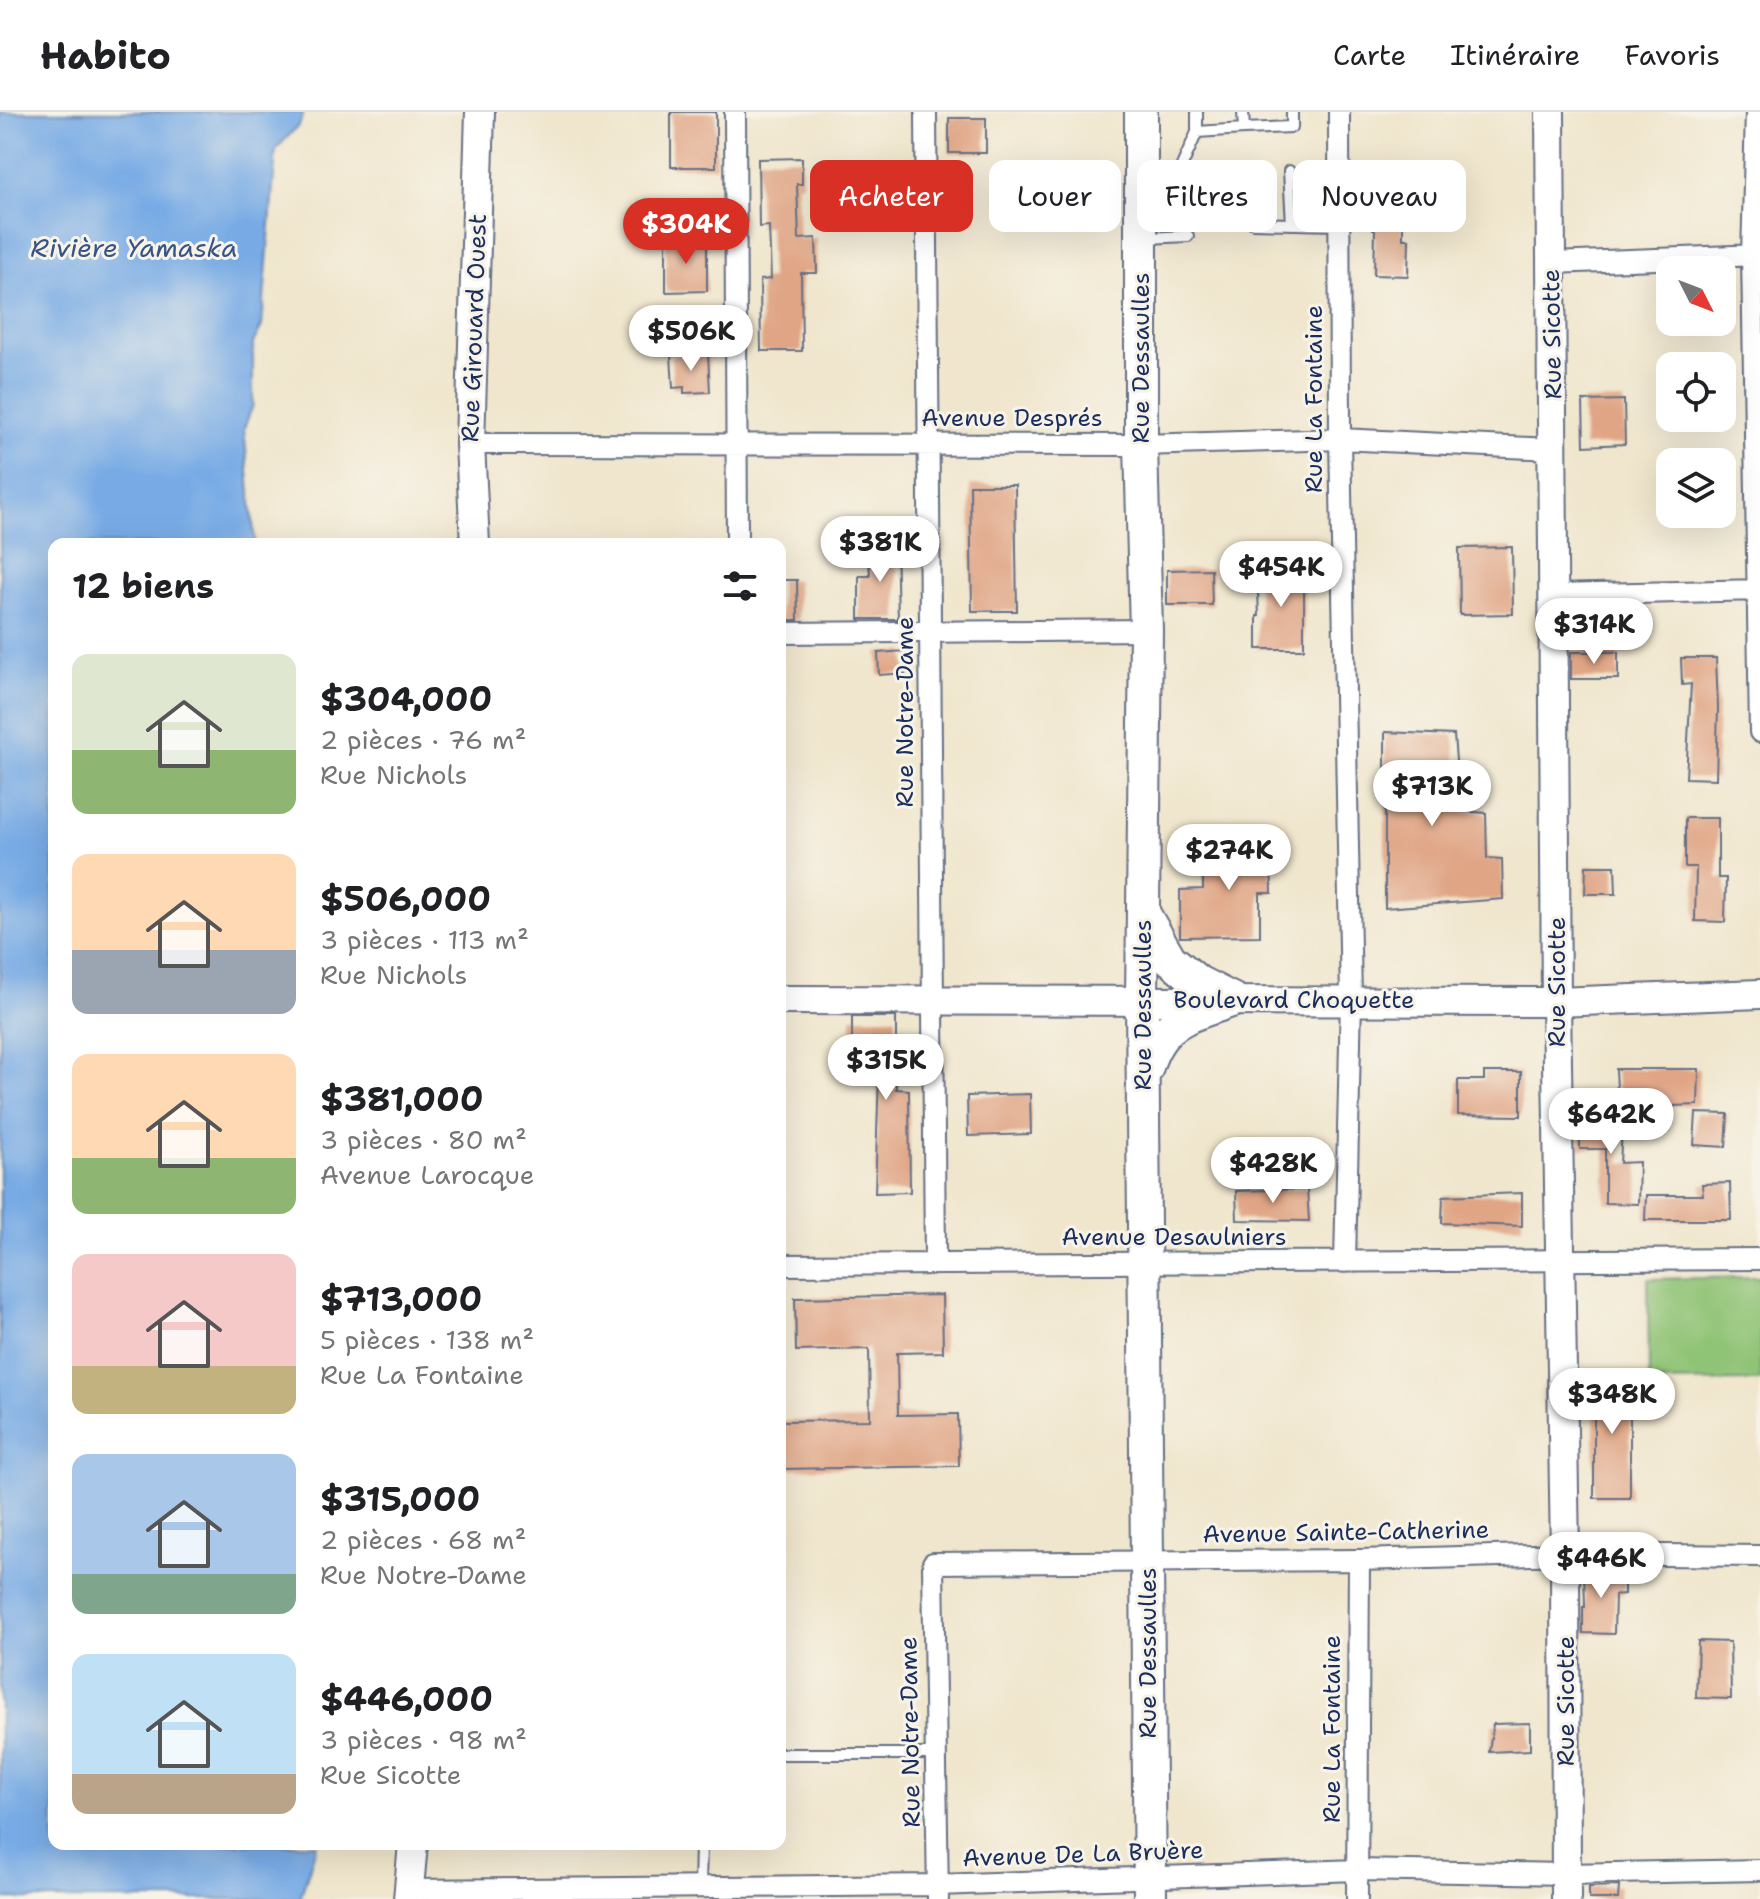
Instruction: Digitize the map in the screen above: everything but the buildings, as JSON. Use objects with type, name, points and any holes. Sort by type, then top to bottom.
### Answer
[{"type":"main road","name":"Rue Dessaulles","points":[[1141,112],[1141,160]]},
{"type":"main road","name":"Rue Dessaulles","points":[[1141,232],[1141,445],[1146,630],[1142,1000],[1150,1889]]},
{"type":"main road","points":[[1143,913],[1170,959],[1198,982],[1234,1000]]},
{"type":"main road","points":[[1143,1082],[1150,1058],[1168,1028],[1178,1020],[1234,1000]]},
{"type":"street","name":"Rue Girouard Ouest","points":[[475,538],[470,444],[480,112]]},
{"type":"street","points":[[735,112],[737,538]]},
{"type":"street","name":"Rue Notre-Dame","points":[[926,112],[935,1264]]},
{"type":"street","name":"Rue La Fontaine","points":[[1339,112],[1339,160]]},
{"type":"street","name":"Rue Sicotte","points":[[1550,112],[1566,1886]]},
{"type":"street","points":[[1756,112],[1760,732]]},
{"type":"street","name":"Rue La Fontaine","points":[[1339,232],[1351,999],[1345,1262]]},
{"type":"street","points":[[1552,263],[1756,256]]},
{"type":"street","name":"Avenue Després","points":[[470,444],[1141,445],[1340,439],[1553,449]]},
{"type":"street","points":[[1555,595],[1759,590]]},
{"type":"street","points":[[786,633],[1146,630]]},
{"type":"street","name":"Boulevard Choquette","points":[[786,1000],[1351,999],[1556,1002],[1760,994]]},
{"type":"street","name":"Avenue Desaulniers","points":[[786,1265],[1760,1259]]},
{"type":"street","name":"Avenue Sainte-Catherine","points":[[933,1563],[1359,1560],[1565,1554],[1760,1556]]},
{"type":"street","name":"Rue La Fontaine","points":[[1357,1899],[1359,1560]]},
{"type":"street","name":"Rue Notre-Dame","points":[[933,1563],[938,1892]]},
{"type":"street","points":[[408,1894],[412,1850]]},
{"type":"street","name":"Avenue De La Bruère","points":[[408,1894],[700,1887],[938,1892],[1150,1889],[1357,1870],[1566,1886],[1760,1870]]},
{"type":"lane","points":[[1185,160],[1197,132],[1197,112]]},
{"type":"lane","points":[[1243,112],[1244,129]]},
{"type":"lane","points":[[1197,132],[1292,127],[1292,112]]},
{"type":"lane","points":[[1277,224],[1292,224],[1289,171]]},
{"type":"lane","points":[[1141,238],[1188,236]]},
{"type":"lane","points":[[786,1754],[936,1754]]},
{"type":"lane","points":[[700,1887],[701,1850]]},
{"type":"green space","points":[[1760,1277],[1760,1381],[1649,1382],[1648,1279]]},
{"type":"water","name":"Rivière Yamaska","points":[[0,112],[304,112],[299,125],[276,149],[262,326],[253,343],[253,405],[244,428],[254,538],[48,538],[48,1850],[315,1850],[300,1899],[0,1899]]}]
